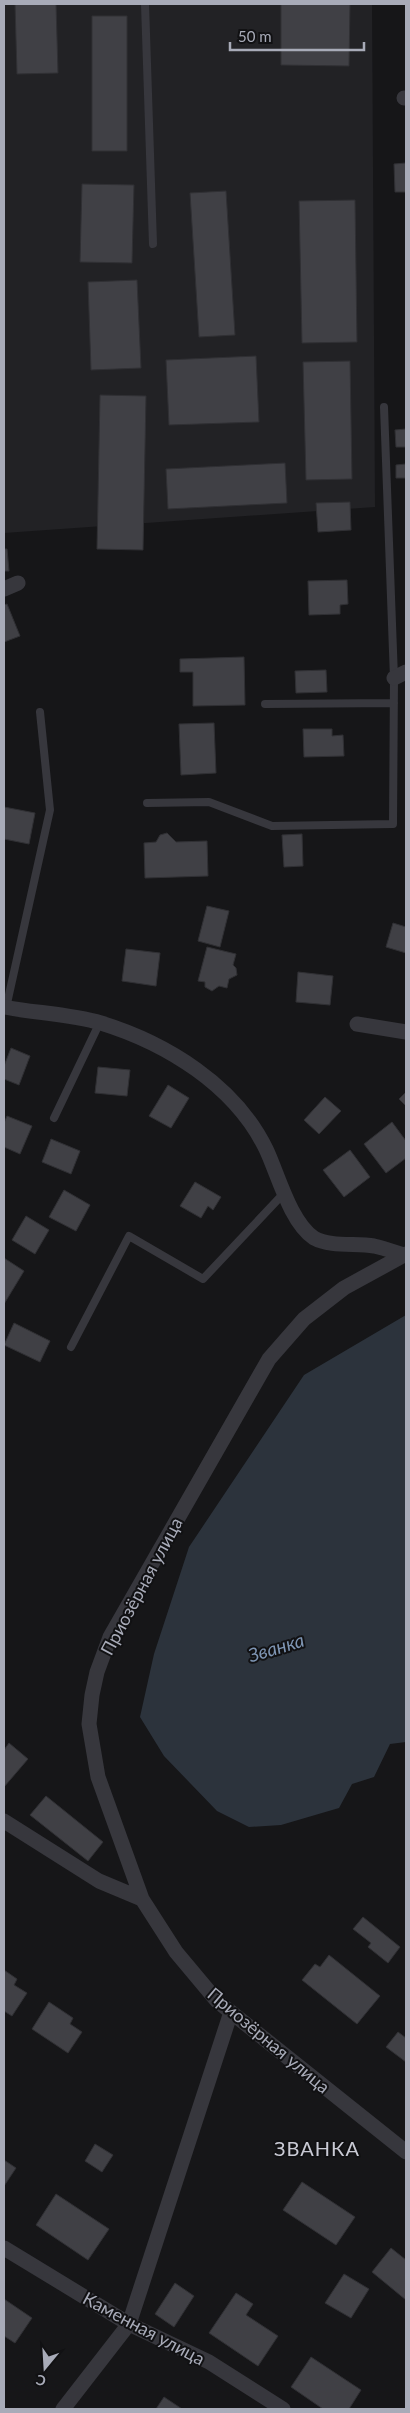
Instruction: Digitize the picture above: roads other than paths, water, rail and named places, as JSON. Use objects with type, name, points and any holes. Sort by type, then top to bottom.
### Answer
[{"type":"street","points":[[4,589],[18,583]]},
{"type":"street","points":[[5,1008],[100,1022],[141,1038],[188,1063],[215,1084],[244,1115],[265,1147],[298,1221],[314,1238],[324,1241],[375,1246],[405,1254]]},
{"type":"street","points":[[357,1024],[406,1032]]},
{"type":"street","name":"Приозёрная улица","points":[[405,1254],[344,1288],[304,1320],[269,1359],[216,1448],[110,1637],[97,1672],[90,1724],[98,1777],[142,1899],[176,1952],[217,2001],[406,2152]]},
{"type":"street","points":[[4,1821],[99,1881],[142,1899]]},
{"type":"street","points":[[63,2409],[130,2324],[231,2012]]},
{"type":"street","name":"Каменная улица","points":[[4,2248],[130,2324],[209,2362],[283,2409]]},
{"type":"lane","points":[[145,4],[153,244]]},
{"type":"lane","points":[[147,802],[209,802],[272,826],[394,824],[394,704],[400,675],[384,407]]},
{"type":"lane","points":[[265,704],[394,704]]},
{"type":"lane","points":[[5,1008],[50,810],[40,712]]},
{"type":"lane","points":[[54,1118],[100,1022]]},
{"type":"lane","points":[[71,1347],[129,1236],[203,1279],[285,1192]]},
{"type":"water","name":"Званка","points":[[406,1315],[406,1742],[390,1744],[374,1777],[352,1784],[339,1808],[281,1825],[249,1827],[217,1811],[164,1756],[140,1717],[154,1654],[189,1547],[304,1375]]},
{"type":"district","name":"ЗВАНКА","points":[[317,2148]]}]
